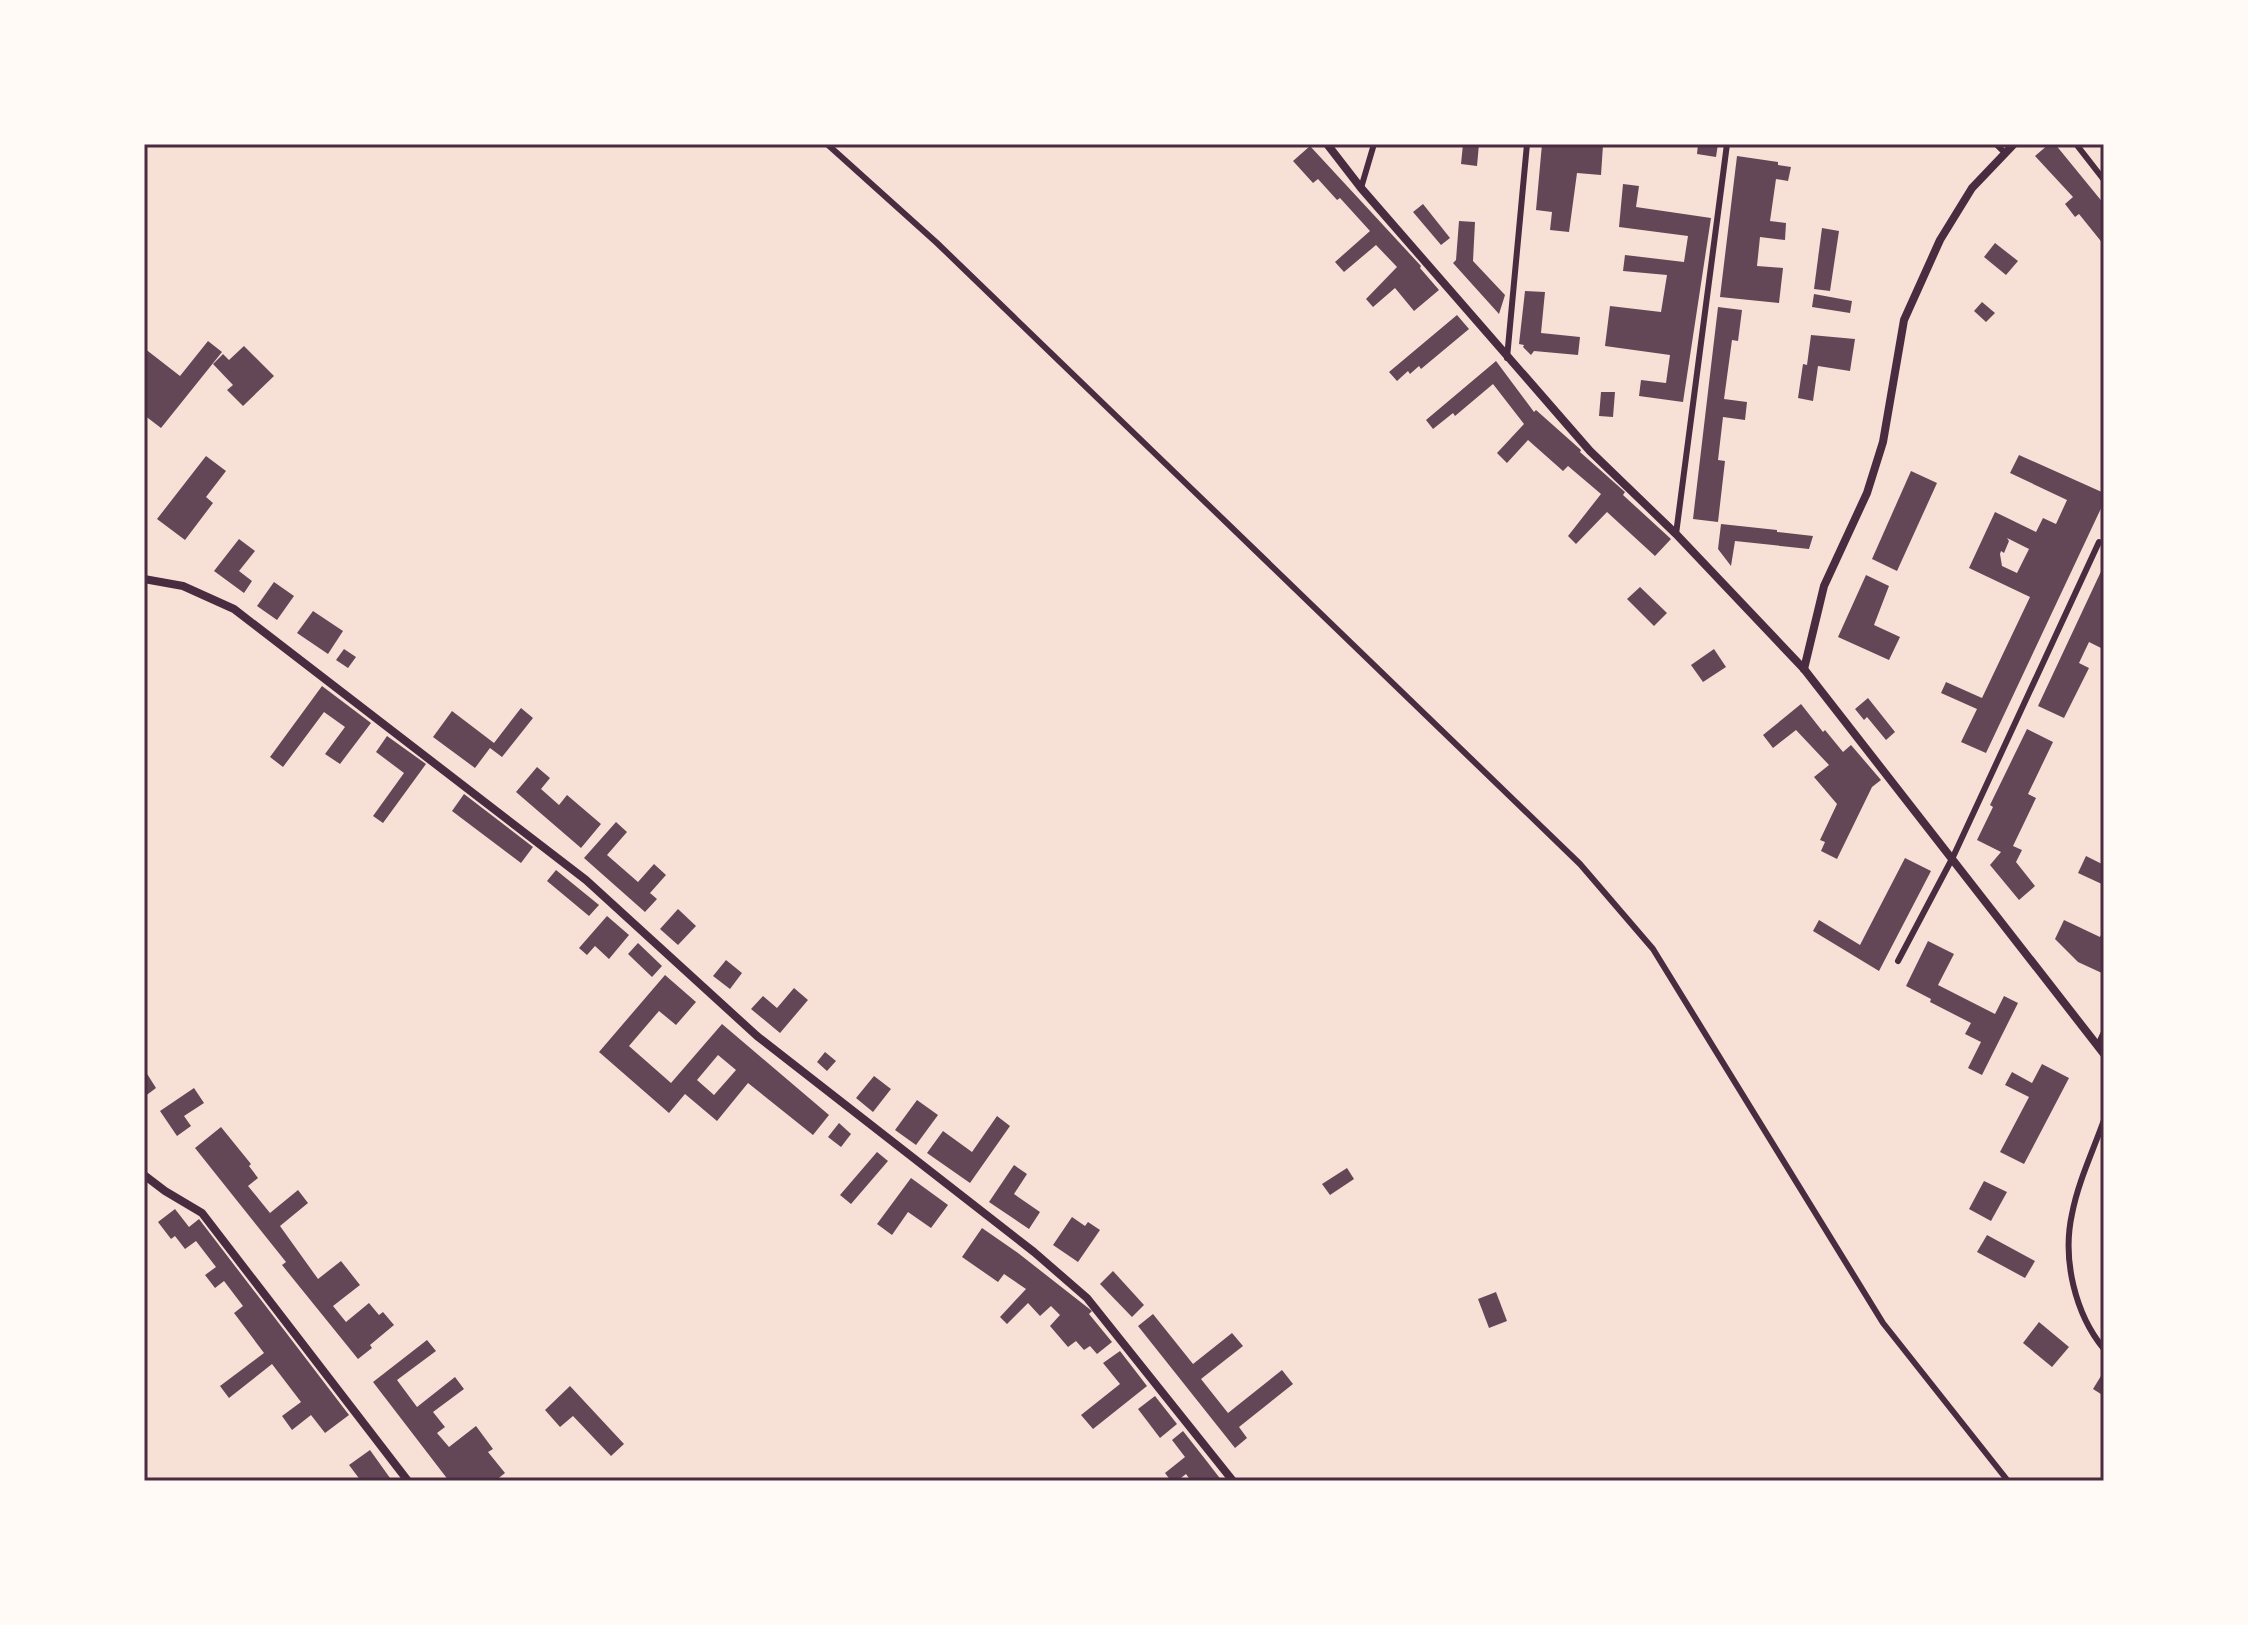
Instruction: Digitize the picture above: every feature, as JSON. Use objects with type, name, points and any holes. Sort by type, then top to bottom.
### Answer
[{"type":"street","points":[[1327,144],[1361,188],[1590,451],[1676,534],[1804,669],[2104,1054]]},
{"type":"street","points":[[1804,669],[1824,586],[1867,493],[1883,442],[1904,320],[1940,240],[1972,188],[2014,144]]},
{"type":"street","points":[[144,579],[183,586],[234,609],[586,880],[757,1036],[1034,1252],[1087,1298],[1233,1481]]},
{"type":"street","points":[[144,1175],[202,1213],[408,1481]]},
{"type":"lane","points":[[827,144],[937,243],[1580,864],[1653,949],[1883,1323],[2008,1481]]},
{"type":"lane","points":[[1361,188],[1374,144]]},
{"type":"lane","points":[[1507,358],[1527,144]]},
{"type":"lane","points":[[1676,534],[1727,144]]},
{"type":"lane","points":[[1996,144],[2005,153]]},
{"type":"lane","points":[[2076,144],[2104,180]]},
{"type":"lane","points":[[1898,961],[1953,857],[2099,542]]},
{"type":"lane","points":[[2098,1045],[2104,1032]]},
{"type":"lane","points":[[2104,1120],[2072,1214],[2069,1238],[2072,1284],[2089,1331],[2104,1349]]},
{"type":"building","points":[[1463,144],[1479,144],[1477,166],[1461,164]]},
{"type":"building","points":[[1542,144],[1603,145],[1601,175],[1577,173],[1569,232],[1550,230],[1552,212],[1536,210]]},
{"type":"building","points":[[1698,144],[1718,144],[1716,157],[1697,154]]},
{"type":"building","points":[[2049,144],[2055,144],[2104,204],[2104,245],[2079,214],[2075,217],[2065,204],[2073,197],[2035,156]]},
{"type":"building","points":[[1310,146],[1421,266],[1439,290],[1414,311],[1395,288],[1373,307],[1366,299],[1397,267],[1376,245],[1344,272],[1335,262],[1370,231],[1340,198],[1337,200],[1318,179],[1313,183],[1293,161]]},
{"type":"building","points":[[1737,156],[1791,167],[1788,181],[1776,179],[1770,221],[1786,223],[1785,240],[1760,237],[1757,266],[1783,268],[1779,303],[1720,297]]},
{"type":"building","points":[[1623,184],[1639,186],[1636,207],[1711,218],[1683,402],[1639,396],[1641,380],[1666,383],[1670,355],[1605,346],[1610,306],[1661,312],[1667,275],[1623,271],[1625,255],[1684,262],[1688,236],[1619,227]]},
{"type":"building","points":[[1423,204],[1450,238],[1441,245],[1413,212]]},
{"type":"building","points":[[1459,221],[1475,222],[1473,261],[1505,295],[1499,314],[1453,263],[1456,260]]},
{"type":"building","points":[[1822,228],[1839,231],[1830,291],[1814,289]]},
{"type":"building","points":[[1995,243],[2018,261],[2006,275],[1984,257]]},
{"type":"building","points":[[1525,291],[1545,292],[1541,333],[1580,337],[1578,355],[1534,351],[1531,355],[1524,345],[1519,344]]},
{"type":"building","points":[[1814,294],[1852,301],[1850,313],[1812,307]]},
{"type":"building","points":[[1982,302],[1995,313],[1986,322],[1974,311]]},
{"type":"building","points":[[1718,307],[1742,310],[1738,341],[1732,340],[1724,399],[1747,402],[1745,420],[1723,417],[1718,460],[1725,461],[1718,522],[1693,519]]},
{"type":"building","points":[[1457,315],[1469,329],[1421,369],[1419,366],[1410,374],[1408,371],[1397,381],[1389,372]]},
{"type":"building","points":[[1811,335],[1855,339],[1850,371],[1818,366],[1813,401],[1798,398]]},
{"type":"building","points":[[208,341],[222,352],[161,428],[144,415],[144,348],[180,376]]},
{"type":"building","points":[[244,346],[274,376],[243,406],[227,390],[233,385],[213,364],[223,354],[229,360]]},
{"type":"building","points":[[1496,361],[1534,412],[1536,410],[1581,450],[1625,492],[1623,495],[1671,539],[1655,556],[1607,512],[1576,544],[1568,536],[1601,494],[1568,466],[1563,471],[1528,440],[1507,463],[1497,453],[1524,424],[1493,384],[1455,416],[1453,413],[1433,429],[1426,420]]},
{"type":"building","points":[[1601,392],[1615,392],[1613,417],[1599,416]]},
{"type":"building","points":[[2019,455],[2104,493],[2104,502],[1986,753],[1961,742],[1977,709],[1941,693],[1946,682],[1982,698],[2030,597],[1969,568],[1995,512],[2036,532],[2043,518],[2056,524],[2067,500],[2010,473]],"holes":[[[2007,538],[2029,549],[2017,573],[2002,566],[2000,554],[2001,551],[2004,553],[2009,541]]]},
{"type":"building","points":[[206,456],[226,471],[206,497],[213,503],[185,540],[157,519]]},
{"type":"building","points":[[1911,471],[1937,483],[1897,571],[1872,559]]},
{"type":"building","points":[[1721,524],[1813,536],[1809,549],[1735,541],[1731,566],[1718,549]]},
{"type":"building","points":[[239,539],[255,551],[239,571],[252,581],[244,593],[214,571]]},
{"type":"building","points":[[2104,565],[2104,642],[2101,648],[2089,642],[2079,663],[2089,668],[2064,718],[2038,706]]},
{"type":"building","points":[[1866,575],[1889,586],[1874,625],[1900,637],[1889,660],[1838,637]]},
{"type":"building","points":[[274,582],[294,596],[277,620],[257,606]]},
{"type":"building","points":[[1640,587],[1667,613],[1654,626],[1627,599]]},
{"type":"building","points":[[313,611],[343,631],[328,654],[297,633]]},
{"type":"building","points":[[344,649],[356,657],[348,668],[336,660]]},
{"type":"building","points":[[1714,649],[1726,667],[1703,682],[1691,665]]},
{"type":"building","points":[[322,686],[371,723],[340,764],[325,754],[345,727],[324,712],[283,767],[270,757]]},
{"type":"building","points":[[1868,698],[1895,732],[1886,740],[1867,717],[1864,720],[1855,709]]},
{"type":"building","points":[[1801,704],[1843,752],[1851,745],[1881,780],[1872,787],[1837,859],[1821,851],[1825,842],[1820,840],[1837,804],[1814,777],[1829,765],[1796,730],[1773,748],[1763,735]]},
{"type":"building","points":[[521,708],[533,718],[502,757],[490,748],[475,768],[433,737],[452,711],[494,743]]},
{"type":"building","points":[[2027,729],[2053,742],[2028,794],[2036,798],[2013,846],[2022,850],[2016,862],[2035,886],[2019,900],[1990,865],[2001,852],[1977,840],[1993,807],[1990,805]]},
{"type":"building","points":[[387,736],[426,764],[383,823],[373,816],[404,773],[376,752]]},
{"type":"building","points":[[537,767],[550,778],[541,789],[559,805],[567,795],[601,824],[581,848],[516,792]]},
{"type":"building","points":[[464,794],[533,847],[521,863],[452,811]]},
{"type":"building","points":[[616,822],[627,832],[607,855],[638,882],[654,864],[666,875],[650,893],[657,899],[645,912],[584,858]]},
{"type":"building","points":[[2086,856],[2104,865],[2104,885],[2078,873]]},
{"type":"building","points":[[1905,858],[1931,871],[1879,971],[1813,931],[1819,920],[1860,945]]},
{"type":"building","points":[[556,870],[599,905],[589,916],[547,881]]},
{"type":"building","points":[[678,909],[696,926],[678,945],[660,929]]},
{"type":"building","points":[[607,916],[629,935],[609,959],[595,946],[587,955],[579,948]]},
{"type":"building","points":[[2064,920],[2100,937],[2104,929],[2104,974],[2078,962],[2055,939]]},
{"type":"building","points":[[1928,941],[1954,954],[1938,985],[1995,1014],[2004,996],[2018,1003],[1982,1075],[1968,1068],[1981,1042],[1965,1034],[1971,1023],[1906,986]]},
{"type":"building","points":[[638,943],[662,966],[652,977],[628,954]]},
{"type":"building","points":[[726,960],[742,973],[730,989],[713,976]]},
{"type":"building","points":[[665,975],[696,1002],[676,1025],[659,1011],[629,1046],[671,1083],[722,1024],[829,1115],[813,1135],[748,1083],[717,1121],[685,1094],[669,1113],[599,1052]],"holes":[[[718,1055],[736,1070],[714,1095],[697,1080]]]},
{"type":"building","points":[[794,988],[808,1000],[780,1033],[751,1009],[763,996],[777,1008]]},
{"type":"building","points":[[825,1052],[836,1061],[827,1071],[817,1062]]},
{"type":"building","points":[[2042,1064],[2069,1078],[2024,1164],[2000,1152],[2029,1097],[2005,1085],[2012,1072],[2032,1083]]},
{"type":"building","points":[[144,1069],[156,1088],[144,1097]]},
{"type":"building","points":[[874,1076],[891,1089],[873,1112],[856,1098]]},
{"type":"building","points":[[194,1088],[204,1103],[184,1116],[191,1126],[177,1136],[160,1111]]},
{"type":"building","points":[[917,1100],[938,1115],[916,1145],[895,1130]]},
{"type":"building","points":[[997,1116],[1010,1126],[970,1183],[927,1153],[943,1131],[972,1152]]},
{"type":"building","points":[[839,1123],[851,1134],[841,1147],[828,1137]]},
{"type":"building","points":[[221,1127],[251,1164],[249,1166],[258,1178],[248,1186],[270,1213],[298,1190],[308,1203],[280,1226],[318,1279],[341,1261],[360,1285],[333,1306],[346,1322],[369,1303],[379,1315],[383,1312],[394,1325],[358,1359],[282,1265],[286,1262],[195,1148]]},
{"type":"building","points":[[877,1152],[888,1161],[851,1204],[840,1195]]},
{"type":"building","points":[[1014,1165],[1027,1174],[1014,1194],[1040,1212],[1029,1229],[989,1202]]},
{"type":"building","points":[[1347,1168],[1354,1179],[1330,1195],[1322,1184]]},
{"type":"building","points":[[911,1178],[948,1205],[931,1228],[908,1212],[892,1235],[877,1224]]},
{"type":"building","points":[[1984,1181],[2007,1192],[1991,1221],[1969,1209]]},
{"type":"building","points":[[175,1209],[189,1227],[199,1219],[349,1415],[325,1433],[311,1415],[292,1430],[282,1416],[301,1402],[272,1364],[229,1398],[220,1386],[264,1353],[234,1313],[243,1306],[224,1281],[215,1288],[205,1275],[216,1267],[196,1241],[185,1249],[175,1236],[171,1239],[158,1222]]},
{"type":"building","points":[[1072,1217],[1085,1226],[1088,1222],[1100,1230],[1078,1262],[1053,1245]]},
{"type":"building","points":[[982,1228],[1092,1311],[1089,1314],[1112,1342],[1097,1354],[1090,1346],[1084,1350],[1076,1341],[1068,1347],[1050,1326],[1060,1315],[1051,1306],[1040,1316],[1028,1303],[1007,1324],[1000,1317],[1026,1289],[1004,1274],[998,1282],[962,1257]]},
{"type":"building","points":[[1987,1235],[2035,1261],[2025,1278],[1977,1252]]},
{"type":"building","points":[[1113,1271],[1144,1305],[1132,1317],[1100,1284]]},
{"type":"building","points":[[1496,1292],[1507,1321],[1489,1328],[1478,1299]]},
{"type":"building","points":[[1153,1314],[1193,1364],[1232,1333],[1243,1346],[1201,1379],[1228,1413],[1282,1370],[1293,1384],[1239,1427],[1247,1438],[1235,1448],[1138,1326]]},
{"type":"building","points":[[2039,1322],[2069,1347],[2052,1367],[2023,1343]]},
{"type":"building","points":[[427,1340],[436,1351],[397,1380],[417,1407],[455,1377],[464,1389],[433,1412],[445,1427],[437,1433],[449,1447],[476,1426],[493,1449],[488,1452],[505,1473],[495,1481],[449,1481],[373,1382]]},
{"type":"building","points":[[1120,1351],[1147,1386],[1093,1429],[1081,1415],[1120,1384],[1103,1363]]},
{"type":"building","points":[[2104,1371],[2104,1396],[2093,1389]]},
{"type":"building","points":[[570,1386],[624,1444],[611,1456],[573,1416],[560,1427],[545,1410]]},
{"type":"building","points":[[1155,1396],[1177,1424],[1160,1438],[1138,1409]]},
{"type":"building","points":[[1183,1431],[1222,1481],[1191,1481],[1186,1474],[1177,1481],[1171,1481],[1165,1473],[1185,1457],[1172,1440]]},
{"type":"building","points":[[370,1450],[390,1478],[386,1481],[361,1481],[349,1465]]}]
